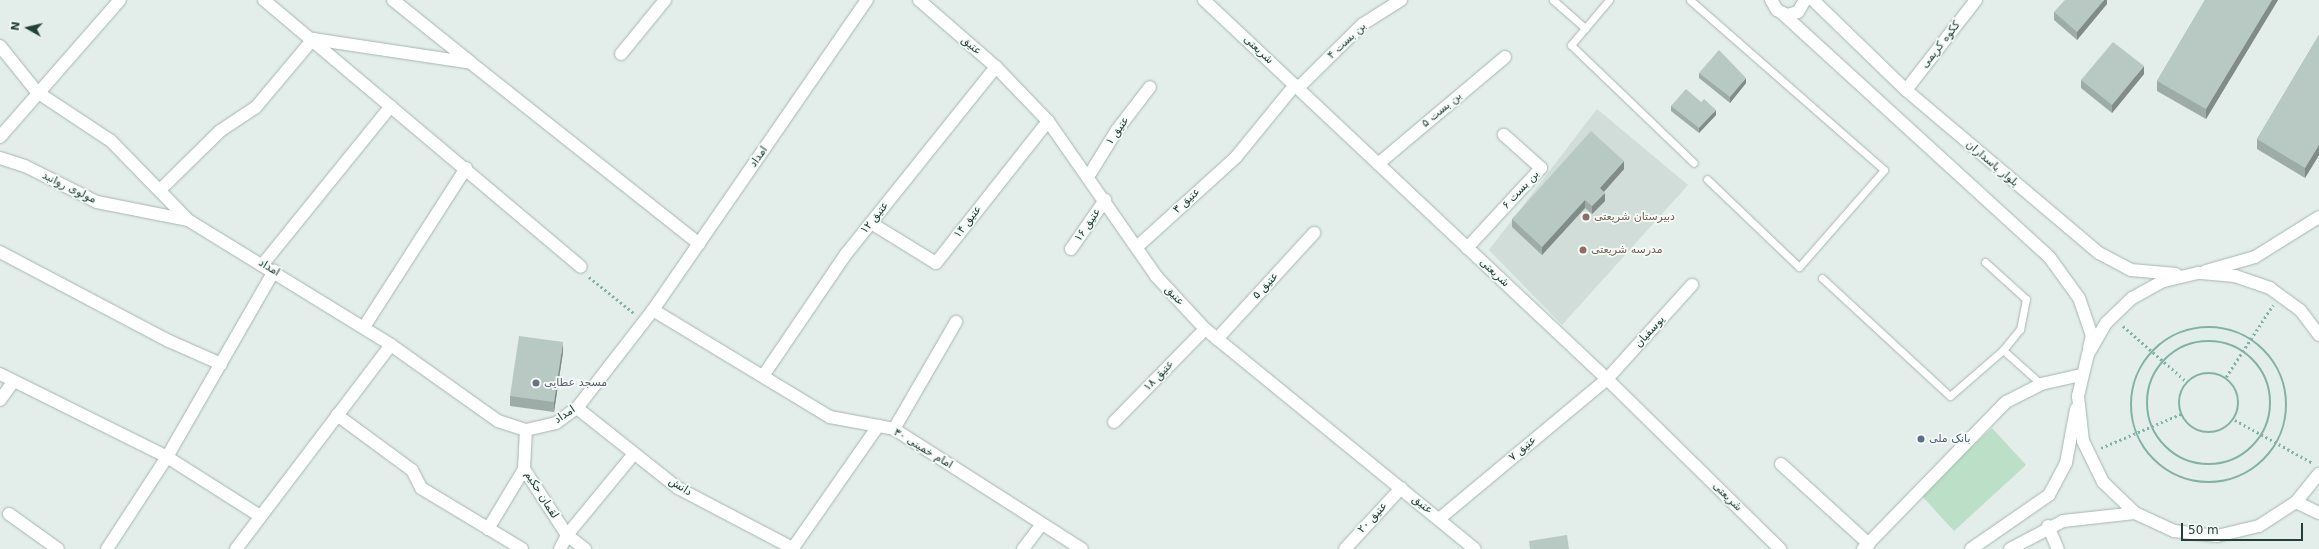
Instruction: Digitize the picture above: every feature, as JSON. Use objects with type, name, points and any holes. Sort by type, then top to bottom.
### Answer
[{"type":"street","points":[[0,137],[37,92],[120,0]]},
{"type":"street","points":[[264,0],[313,39],[581,267]]},
{"type":"street","points":[[393,0],[699,244]]},
{"type":"street","points":[[621,54],[665,0]]},
{"type":"street","name":"امداد","points":[[188,220],[274,270],[391,344],[498,421],[526,430],[556,423],[577,408],[645,321],[867,0]]},
{"type":"street","name":"عتیق","points":[[919,0],[996,67],[1048,121],[1138,246],[1156,276],[1205,329],[1475,549]]},
{"type":"street","name":"بن بست ۴","points":[[1236,157],[1296,86],[1363,24],[1401,0]]},
{"type":"street","points":[[1773,5],[1798,12],[1805,0]]},
{"type":"street","name":"بلوار پاسداران","points":[[1813,0],[1906,90],[2099,253],[2131,270],[2164,275],[2198,274]]},
{"type":"street","name":"ککوه کریمی","points":[[1906,90],[1976,0]]},
{"type":"street","name":"شریعتی","points":[[1211,2],[1296,86],[1607,380],[1780,549]]},
{"type":"street","points":[[1773,5],[2054,263],[2071,284],[2087,317],[2092,335],[2082,375],[2066,463],[2049,495],[1971,549]]},
{"type":"street","points":[[160,190],[220,130],[256,107],[313,39]]},
{"type":"street","points":[[313,39],[471,63]]},
{"type":"street","points":[[0,46],[37,92],[110,141],[188,220]]},
{"type":"street","name":"بن بست ۵","points":[[1378,164],[1505,57]]},
{"type":"street","name":"عتیق ۱۲","points":[[763,376],[871,223],[996,67]]},
{"type":"street","name":"عتیق ۱","points":[[1088,176],[1117,130],[1150,87]]},
{"type":"street","points":[[262,264],[391,106]]},
{"type":"street","name":"عتیق ۱۴","points":[[871,223],[936,263],[1048,121]]},
{"type":"street","name":"بن بست ۶","points":[[1467,248],[1541,168],[1504,135]]},
{"type":"street","name":"عتیق ۳","points":[[1138,246],[1236,157]]},
{"type":"street","name":"مولوی روانبد","points":[[0,158],[25,166],[97,202],[188,220]]},
{"type":"street","points":[[364,327],[466,168]]},
{"type":"street","name":"عتیق ۱۶","points":[[1071,249],[1105,200]]},
{"type":"street","points":[[2088,354],[2112,317],[2132,298],[2163,282],[2198,274],[2255,257],[2319,217]]},
{"type":"street","name":"عتیق ۵","points":[[1217,339],[1314,233]]},
{"type":"street","points":[[0,252],[169,341],[221,364]]},
{"type":"street","points":[[107,549],[167,457],[274,270]]},
{"type":"street","points":[[2198,274],[2235,276],[2279,295],[2300,310],[2319,335]]},
{"type":"street","name":"یوسفیان","points":[[1607,380],[1692,285]]},
{"type":"street","name":"امام خمینی ۳۰","points":[[653,310],[830,417],[894,429],[1082,549]]},
{"type":"street","points":[[894,429],[956,322]]},
{"type":"street","name":"عتیق ۱۸","points":[[1114,422],[1205,329]]},
{"type":"street","points":[[236,549],[391,344]]},
{"type":"street","points":[[0,374],[13,382],[167,457],[260,516]]},
{"type":"street","points":[[1781,464],[1866,546],[2006,402],[2041,384],[2082,375]]},
{"type":"street","name":"عتیق ۷","points":[[1439,519],[1607,380]]},
{"type":"street","points":[[0,400],[13,382]]},
{"type":"street","points":[[2078,396],[2083,441],[2103,482],[2135,513],[2174,531],[2217,536],[2259,526],[2296,502],[2319,474]]},
{"type":"street","name":"دانش","points":[[577,408],[634,455],[678,488],[794,549]]},
{"type":"street","points":[[337,414],[412,470],[421,488],[522,549]]},
{"type":"street","points":[[794,549],[878,426]]},
{"type":"street","name":"لقمان حکیم","points":[[526,430],[524,469],[567,535],[585,549]]},
{"type":"street","points":[[560,549],[567,535],[634,455]]},
{"type":"street","points":[[488,529],[524,469]]},
{"type":"street","name":"عتیق ۲۰","points":[[1345,549],[1401,488]]},
{"type":"street","points":[[2296,502],[2319,513]]},
{"type":"street","points":[[2010,549],[2048,526],[2063,520],[2135,513]]},
{"type":"street","points":[[9,514],[58,549]]},
{"type":"street","points":[[1023,549],[1042,524]]},
{"type":"street","points":[[2048,526],[2058,549]]},
{"type":"lane","points":[[1553,0],[1585,28]]},
{"type":"lane","points":[[1610,0],[1571,45],[1694,163]]},
{"type":"lane","points":[[1690,0],[1884,170],[1799,266],[1707,180]]},
{"type":"lane","points":[[1822,278],[1950,396],[2002,350],[2020,329],[2026,299],[1985,262]]},
{"type":"lane","points":[[2002,350],[2041,384]]},
{"type":"path","points":[[581,267],[592,281],[645,321]]},
{"type":"path","points":[[2226,377],[2279,295]]},
{"type":"path","points":[[2112,317],[2187,382]]},
{"type":"path","points":[[2205,326],[2229,329],[2251,339],[2269,355],[2281,375],[2286,397],[2285,420],[2277,443],[2264,460],[2246,473],[2225,481],[2203,483],[2181,478],[2161,467],[2145,451],[2136,433],[2130,406],[2134,382],[2152,352],[2182,331],[2205,326]]},
{"type":"path","points":[[2208,340],[2228,344],[2243,352],[2261,368],[2269,387],[2270,407],[2261,434],[2240,457],[2221,464],[2201,465],[2182,459],[2165,447],[2152,427],[2147,410],[2148,390],[2163,362],[2187,344],[2208,340]]},
{"type":"path","points":[[2208,372],[2226,377],[2239,397],[2235,420],[2227,427],[2207,433],[2188,425],[2181,414],[2179,396],[2187,382],[2208,372]]},
{"type":"path","points":[[2089,453],[2181,414]]},
{"type":"path","points":[[2235,420],[2319,466]]},
{"type":"shaded area","name":"دبیرستان شریعتی","points":[[1597,109],[1688,185],[1562,325],[1489,250]]},
{"type":"green space","points":[[1992,428],[2026,465],[1954,531],[1921,495]]},
{"type":"building","points":[[2065,0],[2104,0],[2077,32],[2054,12]]},
{"type":"building","points":[[2205,0],[2272,0],[2206,109],[2157,81]]},
{"type":"building","points":[[2319,35],[2319,145],[2305,168],[2257,139]]},
{"type":"building","points":[[2113,42],[2144,66],[2112,105],[2081,80]]},
{"type":"building","points":[[1719,50],[1746,78],[1730,97],[1699,73]]},
{"type":"building","points":[[1686,89],[1701,102],[1704,99],[1716,110],[1699,128],[1671,106]]},
{"type":"building","name":"مدرسه شریعتی","points":[[1591,131],[1624,161],[1600,188],[1605,193],[1592,206],[1585,200],[1542,247],[1512,219]]},
{"type":"building","points":[[519,336],[563,342],[554,402],[510,396]]},
{"type":"building","points":[[1567,535],[1569,549],[1530,549],[1529,541]]},
{"type":"place","name":"دبیرستان شریعتی","points":[[1586,217]]},
{"type":"place","name":"مدرسه شریعتی","points":[[1583,250]]},
{"type":"place","name":"مسجد عطایی","points":[[536,383]]},
{"type":"place","name":"بانک ملی","points":[[1921,439]]}]
